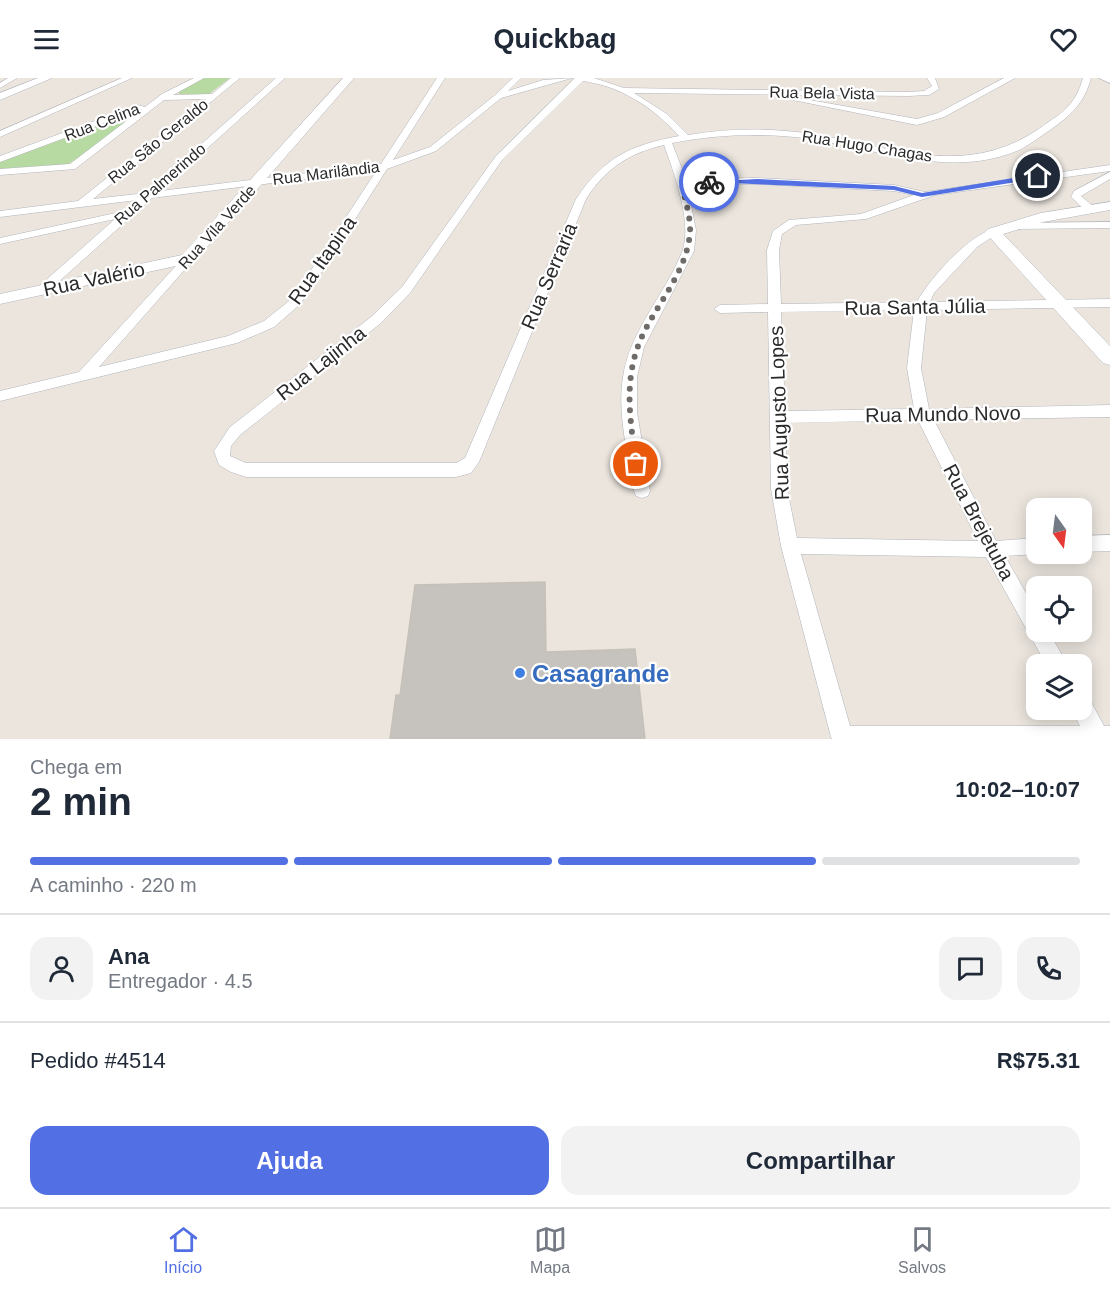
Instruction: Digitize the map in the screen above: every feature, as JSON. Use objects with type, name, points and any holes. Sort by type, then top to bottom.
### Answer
[{"type":"street","points":[[3,92],[13,78]]},
{"type":"street","points":[[3,92],[47,78]]},
{"type":"street","points":[[0,134],[128,78]]},
{"type":"street","name":"Rua Celina","points":[[0,159],[121,116],[200,78]]},
{"type":"street","name":"Rua São Geraldo","points":[[80,205],[236,78]]},
{"type":"street","name":"Rua Palmerindo","points":[[41,291],[125,214],[281,78]]},
{"type":"street","name":"Rua Vila Verde","points":[[84,375],[349,78]]},
{"type":"street","name":"Rua Itapina","points":[[0,396],[232,340],[269,324],[293,304],[303,292],[441,78]]},
{"type":"street","name":"Rua Marilândia","points":[[0,214],[386,166],[433,149],[517,78]]},
{"type":"street","points":[[496,98],[543,82],[568,78]]},
{"type":"street","points":[[581,78],[600,81],[623,90],[664,116],[685,137]]},
{"type":"street","name":"Rua Lajinha","points":[[465,468],[445,470],[246,470],[233,467],[224,461],[221,453],[224,442],[236,430],[376,320],[406,290],[499,158],[581,78]]},
{"type":"street","name":"Rua Bela Vista","points":[[623,90],[917,94],[936,87],[931,78]]},
{"type":"street","points":[[756,93],[917,122],[936,118],[989,86],[1011,78]]},
{"type":"street","name":"Rua Hugo Chagas","points":[[685,137],[756,131],[816,137],[923,157],[953,159],[987,155],[1017,147],[1077,106],[1088,78]]},
{"type":"street","points":[[1103,78],[1110,81]]},
{"type":"street","points":[[0,172],[63,168],[79,164],[162,98],[213,96]]},
{"type":"street","name":"Rua Serraria","points":[[465,468],[471,462],[588,187],[610,163],[622,156],[685,137]]},
{"type":"street","points":[[642,491],[636,464],[628,392],[637,347],[688,250],[690,230],[682,182],[667,141]]},
{"type":"street","points":[[682,182],[757,181],[894,188],[922,195],[1015,179],[1110,168]]},
{"type":"street","points":[[1090,209],[1076,197],[1078,193],[1110,174]]},
{"type":"street","name":"Rua Augusto Lopes","points":[[842,738],[790,546],[779,489],[772,250],[777,233],[784,226],[806,220],[862,217],[922,195]]},
{"type":"street","points":[[921,306],[929,291],[981,238],[1001,229],[1110,206]]},
{"type":"street","points":[[0,241],[125,214]]},
{"type":"street","points":[[1001,229],[1110,225]]},
{"type":"street","points":[[1001,229],[1061,304],[1110,358]]},
{"type":"street","name":"Rua Valério","points":[[0,299],[188,259]]},
{"type":"street","name":"Rua Santa Júlia","points":[[720,309],[775,310],[1110,303]]},
{"type":"street","name":"Rua Brejetuba","points":[[921,306],[914,368],[923,414],[991,549],[1026,611]]},
{"type":"street","name":"Rua Mundo Novo","points":[[776,417],[1110,411]]},
{"type":"street","points":[[1092,544],[1110,543]]},
{"type":"street","points":[[790,546],[991,549],[1026,547]]},
{"type":"street","points":[[1090,720],[1102,738]]},
{"type":"street","points":[[842,738],[1102,738]]},
{"type":"green space","points":[[202,78],[230,78],[209,94],[179,94],[179,91]]},
{"type":"green space","points":[[140,111],[88,152],[68,164],[0,169],[0,162]]},
{"type":"building","name":"Casagrande","points":[[545,582],[546,652],[635,649],[645,739],[390,739],[396,695],[400,695],[415,585]]},
{"type":"way so far","points":[[636,464],[628,392],[633,362],[637,347],[688,250],[690,230],[682,182],[709,182]]},
{"type":"place","name":"Casagrande","points":[[520,673]]},
{"type":"route","points":[[709,182],[757,181],[894,188],[922,195],[1038,176]]}]
